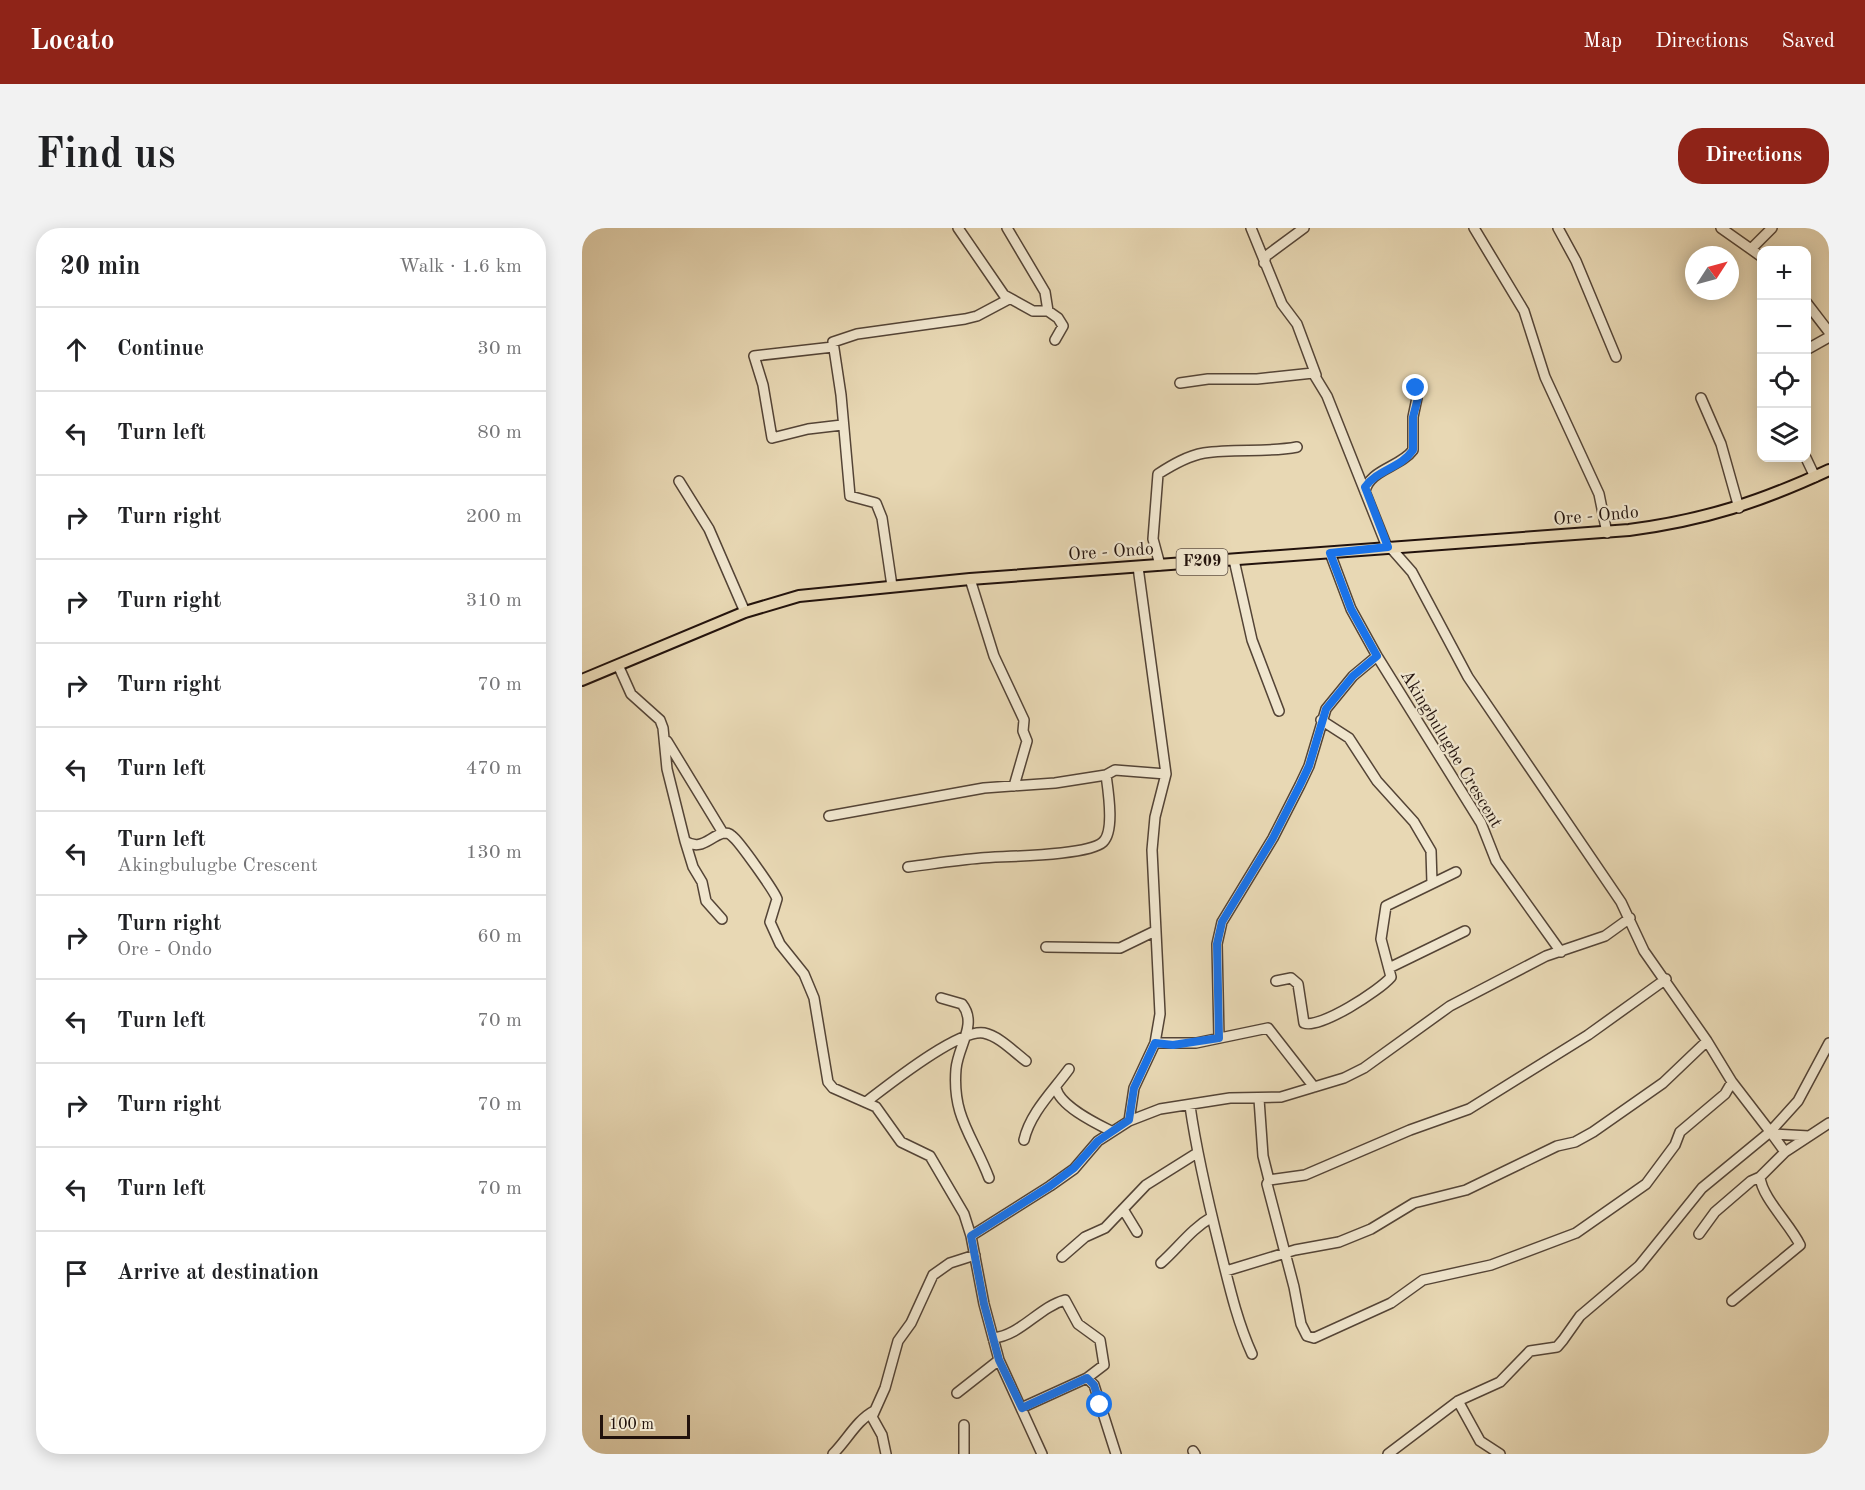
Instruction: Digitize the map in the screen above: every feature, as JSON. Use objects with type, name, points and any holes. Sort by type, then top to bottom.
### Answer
[{"type":"main road","name":"Ore - Ondo","points":[[582,680],[745,612],[799,596],[970,579],[1607,533],[1670,525],[1739,508],[1829,470]]},
{"type":"street","points":[[958,228],[1004,295],[1033,311],[1048,311],[1058,318],[1063,326],[1055,340]]},
{"type":"street","points":[[1006,228],[1045,292],[1048,311]]},
{"type":"street","points":[[1251,228],[1282,304],[1297,324],[1316,375],[1327,396],[1389,547],[1412,572],[1468,677],[1630,918],[1644,951],[1666,979],[1732,1082],[1785,1152]]},
{"type":"street","points":[[1264,263],[1266,256],[1304,228]]},
{"type":"street","points":[[1474,228],[1524,311],[1545,377],[1599,494],[1607,533]]},
{"type":"street","points":[[1558,228],[1576,261],[1616,357]]},
{"type":"street","points":[[1721,228],[1757,253]]},
{"type":"street","points":[[1752,248],[1772,228]]},
{"type":"street","points":[[891,586],[882,518],[876,503],[850,496],[848,455],[842,424],[841,395],[833,342],[838,338],[977,316],[1009,299]]},
{"type":"street","points":[[1811,309],[1829,332]]},
{"type":"street","points":[[1811,347],[1829,337]]},
{"type":"street","points":[[832,347],[754,356],[763,385],[772,438],[842,424]]},
{"type":"street","points":[[1180,383],[1208,379],[1257,379],[1309,372],[1316,375]]},
{"type":"street","points":[[1365,492],[1365,487],[1374,477],[1401,463],[1413,450],[1413,417],[1418,398],[1416,388]]},
{"type":"street","points":[[1701,398],[1721,444],[1739,508]]},
{"type":"street","points":[[1160,565],[1153,539],[1158,474],[1177,462],[1203,453],[1277,451],[1297,447]]},
{"type":"street","points":[[1808,462],[1815,477]]},
{"type":"street","points":[[679,481],[709,529],[745,612]]},
{"type":"street","name":"Akingbulugbe Crescent","points":[[1330,553],[1351,609],[1377,656],[1481,823],[1496,861],[1561,952]]},
{"type":"street","points":[[1234,560],[1252,640],[1279,711]]},
{"type":"street","points":[[1129,1120],[1134,1088],[1155,1043],[1160,1014],[1152,850],[1155,816],[1166,774],[1138,567]]},
{"type":"street","points":[[970,579],[994,656],[1024,720],[1023,731],[1027,741],[1014,786]]},
{"type":"street","points":[[1219,1038],[1217,944],[1222,922],[1273,838],[1295,795],[1309,766],[1321,720],[1337,693],[1377,656]]},
{"type":"street","points":[[618,665],[631,694],[660,720],[665,739],[667,769],[693,867],[702,882],[706,901],[722,919]]},
{"type":"street","points":[[1321,720],[1349,738],[1377,782],[1414,822],[1431,851],[1432,883]]},
{"type":"street","points":[[665,739],[723,833],[732,836],[775,892],[776,908],[770,922],[780,944],[804,974],[814,998],[828,1082],[833,1088],[876,1107],[901,1142],[930,1156],[964,1214],[999,1360],[1022,1408],[1038,1451]]},
{"type":"street","points":[[829,816],[984,788],[1106,775],[1115,770],[1166,774]]},
{"type":"street","points":[[908,867],[979,858],[1079,852],[1100,844],[1105,841],[1109,826],[1106,775]]},
{"type":"street","points":[[685,841],[693,846],[699,846],[723,833]]},
{"type":"street","points":[[1276,981],[1291,978],[1298,984],[1302,1020],[1308,1025],[1337,1014],[1386,983],[1391,977],[1381,939],[1386,906],[1456,872]]},
{"type":"street","points":[[971,1236],[1066,1174],[1088,1150],[1129,1120],[1160,1109],[1230,1098],[1281,1097],[1344,1078],[1364,1068],[1450,1006],[1539,959],[1605,936],[1630,918]]},
{"type":"street","points":[[1046,947],[1120,948],[1155,931]]},
{"type":"street","points":[[1389,968],[1465,931]]},
{"type":"street","points":[[1269,1179],[1305,1175],[1410,1130],[1469,1109],[1588,1035],[1666,979]]},
{"type":"street","points":[[940,998],[962,1004],[968,1011],[970,1025],[963,1037],[957,1057],[956,1103],[960,1121],[981,1157],[989,1179]]},
{"type":"street","points":[[1155,1043],[1173,1045],[1268,1028],[1314,1087]]},
{"type":"street","points":[[866,1102],[940,1049],[963,1037],[986,1033],[1026,1060]]},
{"type":"street","points":[[1226,1271],[1284,1253],[1339,1242],[1371,1229],[1414,1203],[1466,1190],[1557,1146],[1575,1142],[1663,1083],[1707,1041]]},
{"type":"street","points":[[1388,1454],[1458,1401],[1500,1382],[1530,1351],[1557,1347],[1580,1316],[1639,1266],[1702,1188],[1771,1133],[1798,1101],[1829,1043]]},
{"type":"street","points":[[1024,1140],[1026,1130],[1037,1111],[1069,1069]]},
{"type":"street","points":[[1259,1099],[1263,1156],[1269,1179],[1267,1184],[1303,1330],[1314,1338],[1330,1333],[1391,1303],[1423,1280],[1491,1266],[1576,1233],[1646,1184],[1675,1145],[1680,1132],[1725,1094],[1732,1082]]},
{"type":"street","points":[[1056,1088],[1060,1096],[1080,1114],[1111,1131]]},
{"type":"street","points":[[1190,1106],[1197,1153],[1212,1217],[1238,1320],[1252,1354]]},
{"type":"street","points":[[1699,1234],[1715,1212],[1751,1181],[1760,1177],[1785,1152],[1829,1123]]},
{"type":"street","points":[[1771,1133],[1809,1136]]},
{"type":"street","points":[[1062,1257],[1085,1237],[1105,1228],[1146,1185],[1197,1153]]},
{"type":"street","points":[[1732,1301],[1800,1245],[1783,1215],[1761,1188],[1760,1177]]},
{"type":"street","points":[[1123,1209],[1137,1232]]},
{"type":"street","points":[[1161,1263],[1178,1247],[1188,1233],[1212,1217]]},
{"type":"street","points":[[886,1454],[882,1435],[872,1417],[885,1388],[898,1341],[911,1323],[933,1275],[950,1263],[975,1255]]},
{"type":"street","points":[[993,1338],[1006,1335],[1048,1306],[1065,1300],[1078,1324],[1100,1340],[1104,1365],[1087,1378],[1022,1408]]},
{"type":"street","points":[[957,1393],[999,1360]]},
{"type":"street","points":[[1087,1378],[1094,1385],[1116,1454]]},
{"type":"street","points":[[1458,1401],[1480,1441],[1497,1453]]},
{"type":"street","points":[[833,1454],[848,1440],[862,1417],[874,1411]]},
{"type":"street","points":[[964,1425],[964,1454]]},
{"type":"route","points":[[1100,1405],[1094,1385],[1087,1378],[1042,1396],[1022,1408],[999,1360],[984,1304],[971,1236],[1050,1186],[1074,1168],[1098,1141],[1129,1120],[1134,1088],[1155,1043],[1173,1045],[1219,1038],[1216,977],[1217,944],[1222,922],[1230,905],[1245,885],[1273,838],[1300,785],[1309,766],[1326,709],[1353,676],[1377,656],[1351,609],[1330,553],[1388,547],[1365,487],[1379,473],[1401,463],[1413,450],[1413,417],[1418,398],[1416,388]]}]
